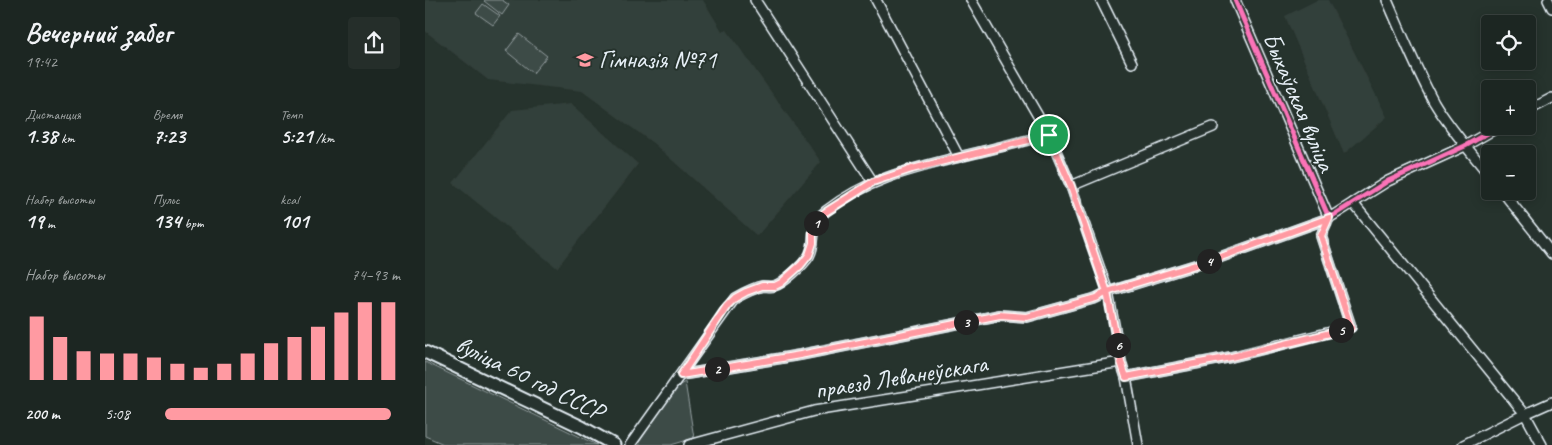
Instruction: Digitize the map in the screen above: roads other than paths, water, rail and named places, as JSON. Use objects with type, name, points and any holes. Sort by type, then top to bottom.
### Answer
[{"type":"street","points":[[755,0],[873,182]]},
{"type":"street","points":[[876,0],[959,157]]},
{"type":"street","points":[[971,0],[1049,135],[1071,186],[1107,292],[1121,362],[1126,377],[1138,445]]},
{"type":"street","points":[[1101,0],[1132,62]]},
{"type":"street","name":"Быхаўская вуліца","points":[[1235,0],[1329,218]]},
{"type":"street","points":[[1387,0],[1435,104],[1481,165]]},
{"type":"street","points":[[1548,0],[1552,8]]},
{"type":"street","points":[[1536,106],[1552,98]]},
{"type":"street","points":[[1071,186],[1213,127]]},
{"type":"street","points":[[630,445],[681,375],[727,306],[735,298],[746,292],[762,286],[775,286],[781,283],[801,265],[809,255],[816,222],[824,213],[873,182],[912,169],[1049,135]]},
{"type":"street","points":[[681,375],[800,355],[1000,315],[1027,317],[1096,298],[1107,292],[1218,258],[1329,218],[1388,181],[1465,146],[1484,135]]},
{"type":"street","points":[[1509,200],[1552,254]]},
{"type":"street","points":[[1353,203],[1525,414],[1542,445]]},
{"type":"street","points":[[1126,377],[1231,357],[1351,328],[1321,236],[1329,218]]},
{"type":"street","name":"вуліца 60 год СССР","points":[[425,352],[582,427],[614,445]]},
{"type":"street","name":"праезд Леванеўскага","points":[[689,445],[814,411],[1121,362]]},
{"type":"street","points":[[1463,445],[1552,402]]},
{"type":"place","name":"Гімназія №71","points":[[585,60]]}]
